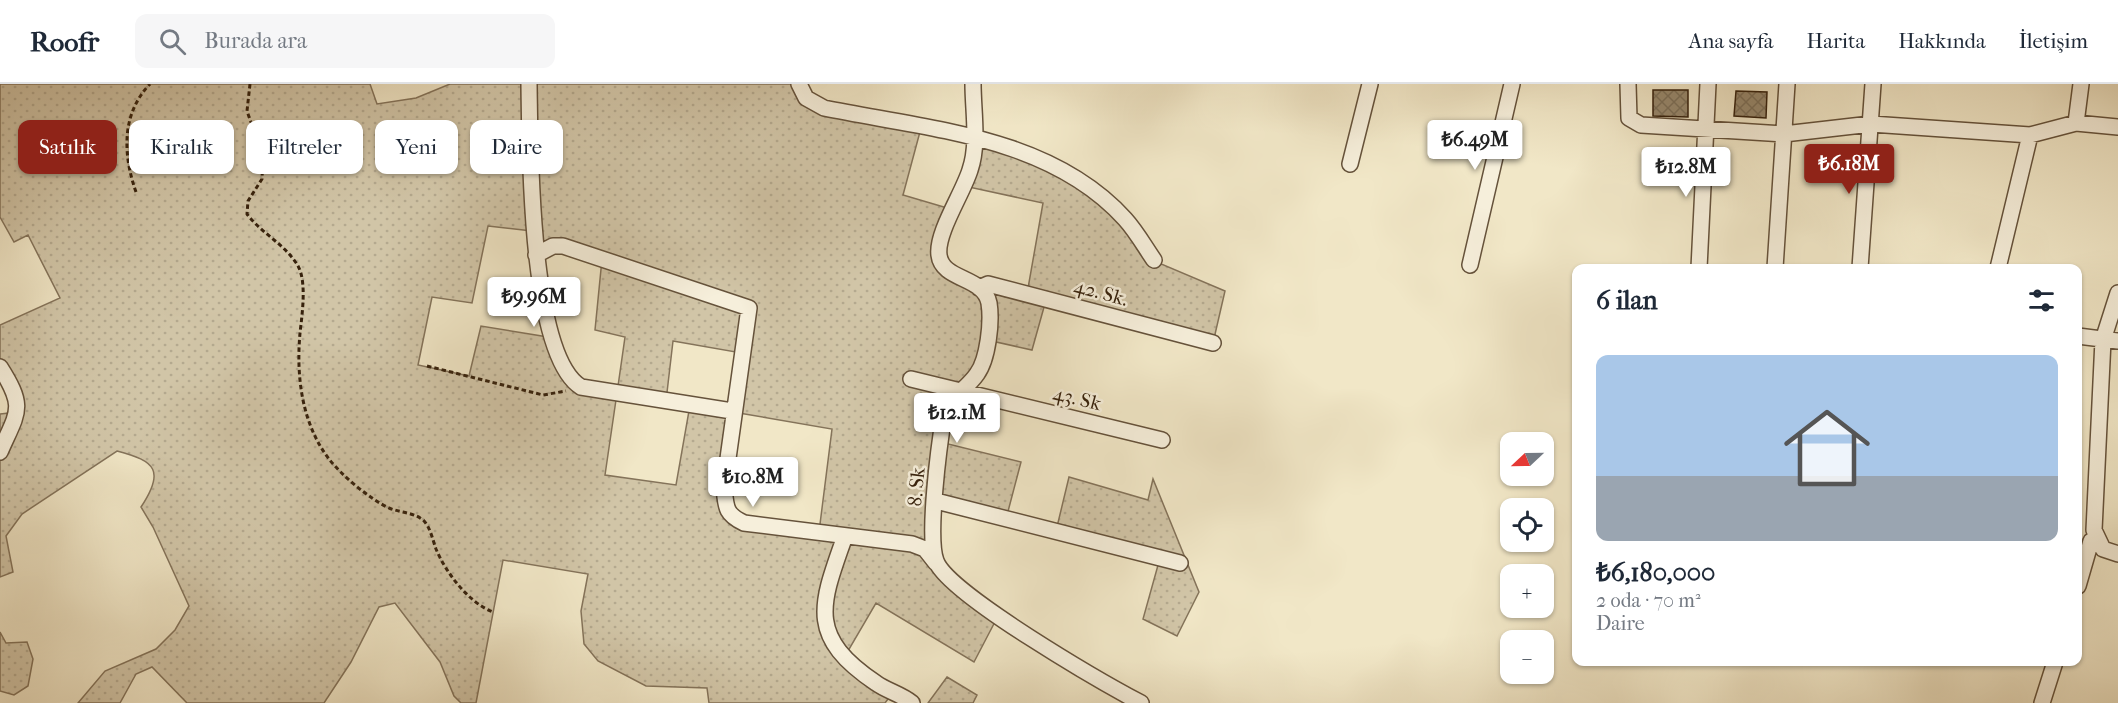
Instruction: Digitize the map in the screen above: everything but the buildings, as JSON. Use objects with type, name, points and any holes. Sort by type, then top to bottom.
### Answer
[{"type":"street","points":[[529,84],[533,231],[543,297],[562,368],[571,381],[581,387],[732,411]]},
{"type":"street","points":[[799,84],[806,99],[824,108],[1013,148],[1059,167],[1105,200],[1126,220],[1154,261]]},
{"type":"street","points":[[973,84],[971,169],[940,239],[939,256],[948,269],[979,288]]},
{"type":"street","points":[[1350,164],[1370,84]]},
{"type":"street","points":[[1470,265],[1512,84]]},
{"type":"street","points":[[1628,84],[1628,111],[1634,123],[1784,134],[1872,124],[2030,135],[2076,123],[2118,127]]},
{"type":"street","points":[[1699,264],[1708,84]]},
{"type":"street","points":[[1775,264],[1786,84]]},
{"type":"street","points":[[1860,264],[1872,124],[1873,84]]},
{"type":"street","points":[[2076,123],[2081,84]]},
{"type":"street","points":[[1999,264],[2030,135]]},
{"type":"street","points":[[536,255],[553,246],[563,246],[749,308],[732,411],[724,487],[726,507],[731,517],[744,523],[912,544],[925,549],[951,581],[998,616],[1141,703]]},
{"type":"street","name":"42. Sk.","points":[[979,288],[988,284],[1213,343]]},
{"type":"street","name":"8. Sk","points":[[936,563],[932,541],[944,416],[947,405],[979,373],[986,348],[989,302],[979,288]]},
{"type":"street","points":[[2082,571],[2094,530],[2110,340],[2118,293]]},
{"type":"street","points":[[2082,336],[2110,340]]},
{"type":"street","points":[[0,367],[15,395],[18,412],[0,452]]},
{"type":"street","name":"43. Sk","points":[[911,379],[1162,440]]},
{"type":"street","points":[[936,501],[1180,563]]},
{"type":"street","points":[[845,536],[827,589],[824,610],[827,634],[844,656],[876,684],[901,695],[912,703]]},
{"type":"street","points":[[2090,541],[2118,554]]},
{"type":"street","points":[[2042,703],[2054,666]]},
{"type":"path","points":[[136,192],[126,165],[127,134],[137,97],[150,84]]},
{"type":"path","points":[[250,84],[247,111],[263,156],[262,179],[248,201],[247,214],[298,266],[304,310],[299,360],[302,396],[310,430],[330,460],[368,496],[391,508],[410,513],[425,522],[438,553],[453,577],[480,607],[493,612]]},
{"type":"path","points":[[428,366],[543,395],[581,387]]},
{"type":"shaded area","points":[[0,84],[370,84],[377,104],[416,98],[450,84],[799,84],[806,98],[921,128],[903,195],[954,210],[940,239],[948,269],[1027,294],[1043,203],[964,186],[973,138],[1013,148],[1105,200],[1154,261],[1225,291],[1213,343],[1046,300],[1032,350],[987,340],[984,356],[957,395],[940,442],[1021,462],[1006,519],[936,501],[936,563],[998,616],[974,662],[876,603],[845,656],[894,691],[885,703],[709,703],[707,688],[646,686],[598,661],[584,644],[581,611],[588,574],[503,560],[476,703],[461,703],[454,696],[440,662],[395,603],[379,607],[351,662],[324,703],[187,703],[152,667],[136,674],[120,703],[78,703],[105,671],[156,649],[175,630],[189,606],[153,527],[141,507],[153,484],[153,469],[141,459],[117,451],[22,514],[6,536],[13,572],[0,577],[0,414],[18,412],[0,367],[0,325],[60,298],[28,235],[14,242],[0,217]],"holes":[[[488,226],[532,231],[544,249],[602,259],[595,330],[625,337],[617,393],[571,381],[554,338],[481,326],[469,376],[418,365],[432,297],[472,303]],[[673,341],[742,353],[732,411],[690,405],[676,485],[605,475],[617,393],[666,401]],[[733,412],[832,429],[819,532],[731,517],[725,491]]]},
{"type":"shaded area","points":[[1069,477],[1148,500],[1153,479],[1199,592],[1177,636],[1143,619],[1160,558],[1056,531]]},
{"type":"shaded area","points":[[0,632],[6,643],[27,642],[33,659],[28,686],[14,695],[0,691]]},
{"type":"shaded area","points":[[947,677],[977,695],[973,703],[928,703]]}]
